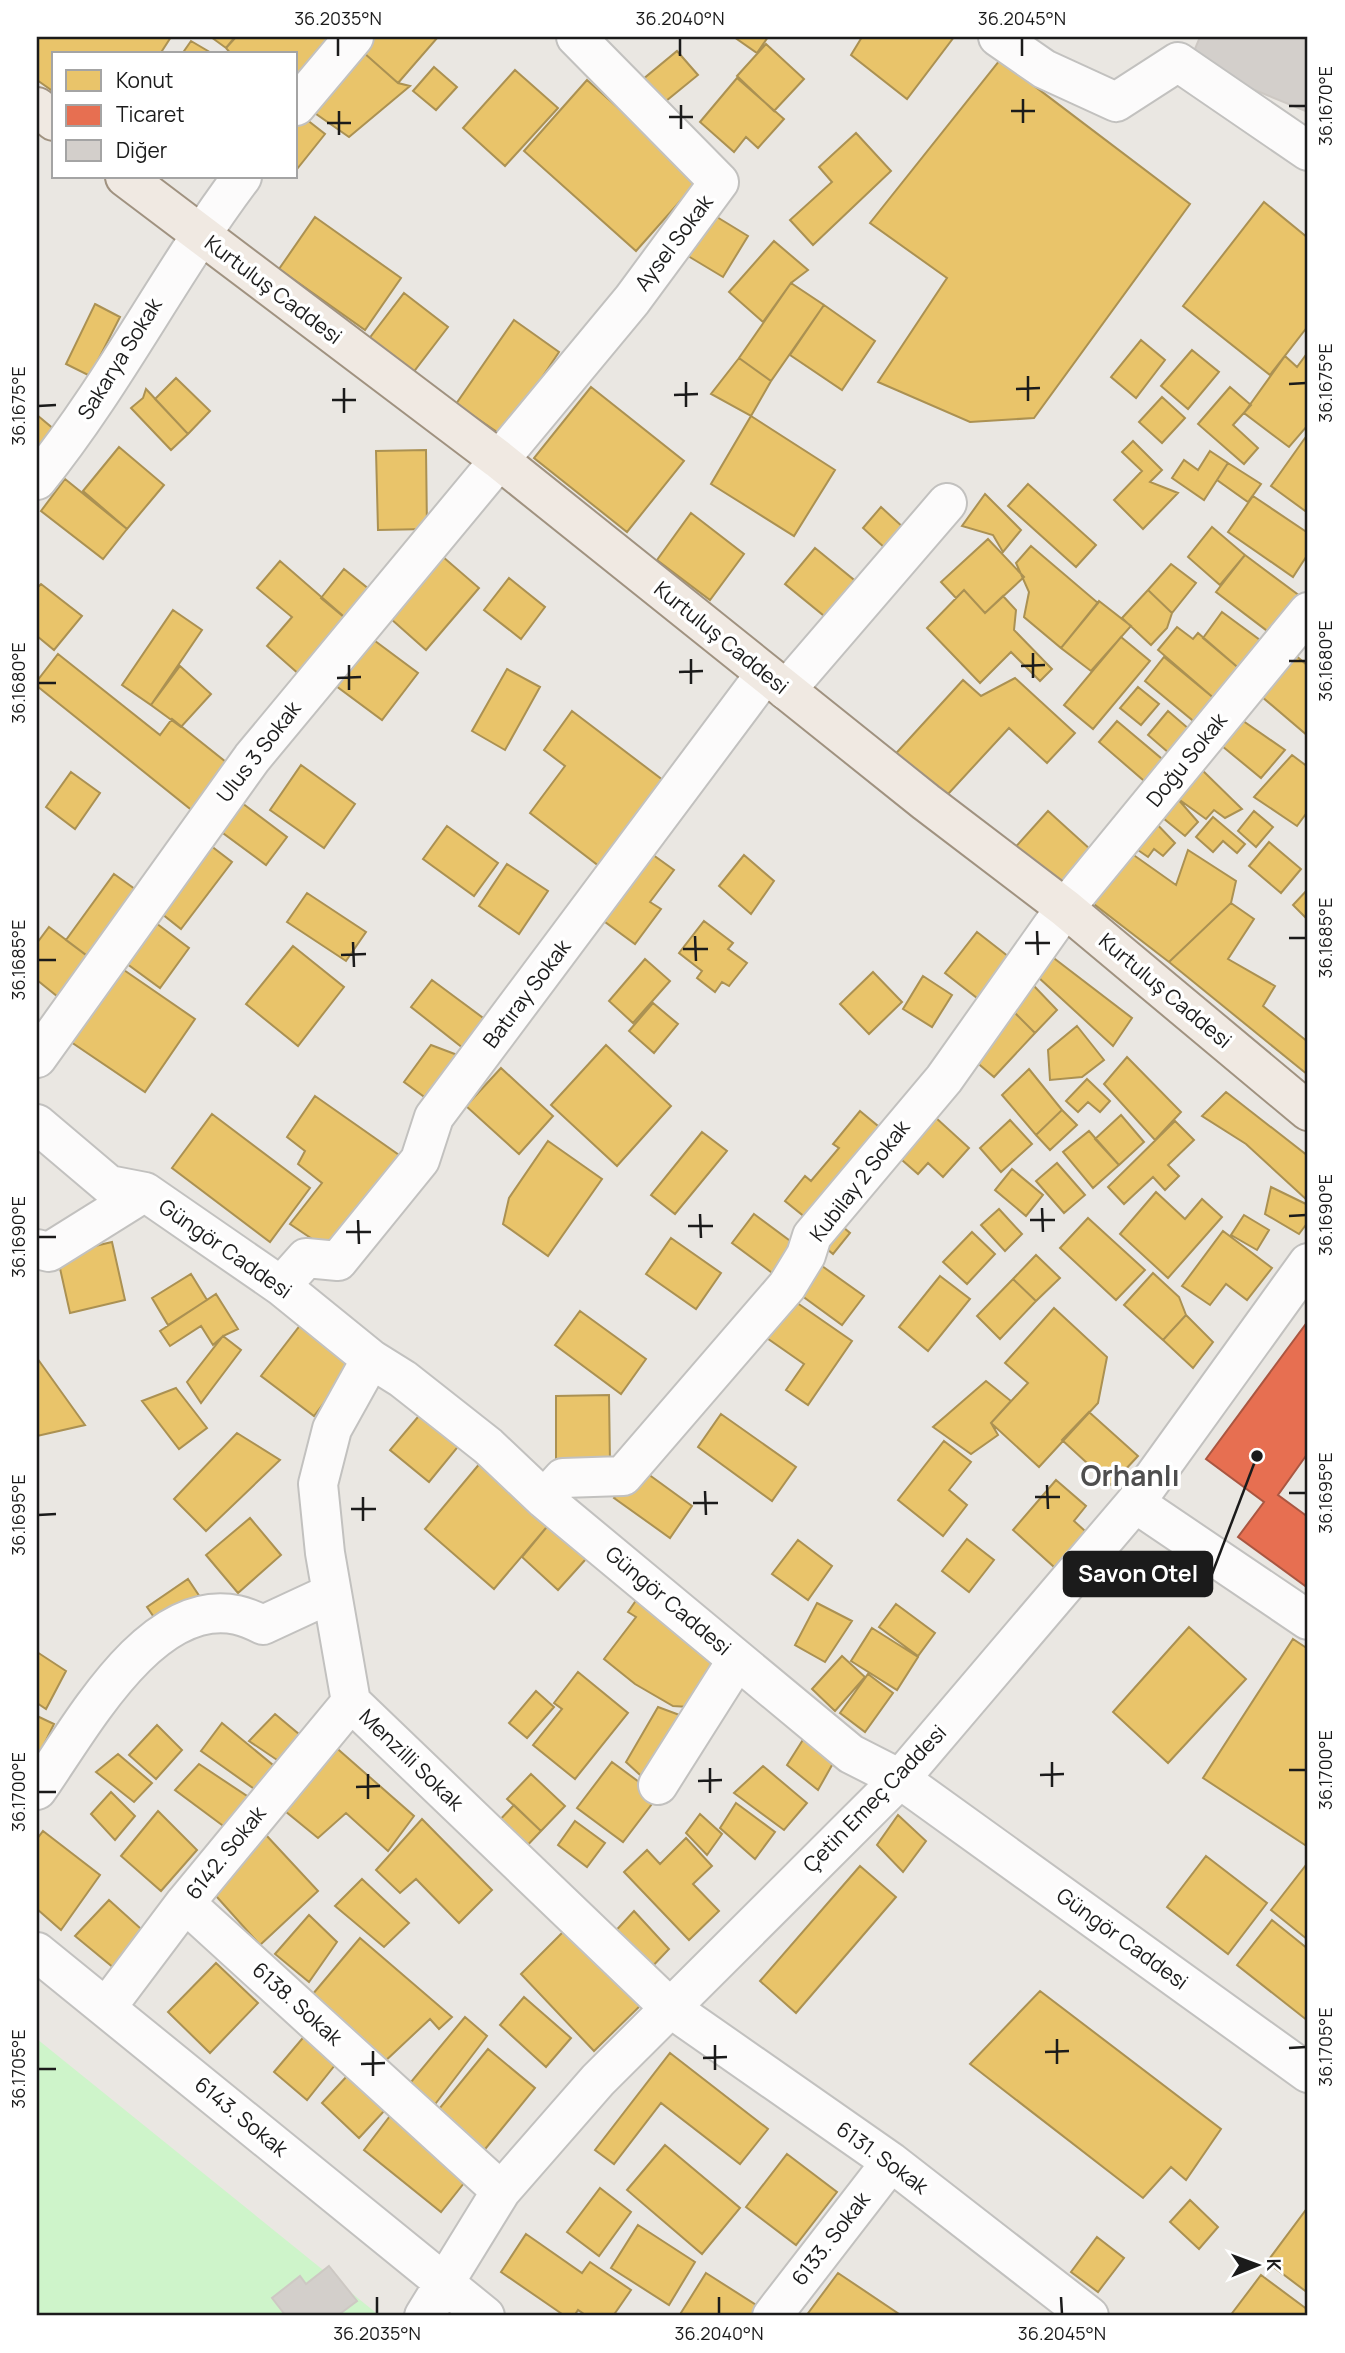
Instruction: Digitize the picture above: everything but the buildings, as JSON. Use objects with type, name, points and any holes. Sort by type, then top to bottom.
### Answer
[{"type":"main road","points":[[37,107],[52,119]]},
{"type":"main road","name":"Kurtuluş Caddesi","points":[[126,178],[498,459],[776,682],[1065,908],[1308,1111]]},
{"type":"street","points":[[298,104],[354,37]]},
{"type":"street","name":"Aysel Sokak","points":[[498,459],[632,300],[719,182],[576,37]]},
{"type":"street","points":[[998,37],[1044,69],[1116,102],[1182,49],[1308,151]]},
{"type":"street","name":"Sakarya Sokak","points":[[37,480],[68,441],[199,234],[242,178]]},
{"type":"street","name":"Ulus 3 Sokak","points":[[37,1058],[252,758],[498,459]]},
{"type":"street","points":[[776,682],[947,503]]},
{"type":"street","name":"Doğu Sokak","points":[[1065,908],[1308,612]]},
{"type":"street","name":"Batıray Sokak","points":[[281,1286],[306,1258],[338,1261],[420,1160],[435,1117],[776,682]]},
{"type":"street","name":"Kubilay 2 Sokak","points":[[544,1499],[563,1478],[623,1476],[787,1286],[806,1255],[811,1236],[944,1079],[1065,908]]},
{"type":"street","name":"Güngör Caddesi","points":[[37,1124],[108,1185],[145,1192],[281,1286],[371,1359],[403,1379],[488,1446],[544,1499],[726,1646],[737,1660],[851,1754],[900,1779],[1308,2073]]},
{"type":"street","points":[[37,1249],[49,1252],[145,1192]]},
{"type":"street","name":"Çetin Emeç Caddesi","points":[[424,2316],[501,2191],[598,2080],[900,1779],[1135,1503],[1308,1263]]},
{"type":"street","name":"Menzilli Sokak","points":[[371,1359],[332,1429],[318,1484],[332,1593],[351,1702],[669,2007]]},
{"type":"street","points":[[1135,1503],[1308,1620]]},
{"type":"street","points":[[37,1790],[117,1676],[162,1632],[204,1615],[236,1615],[263,1625],[332,1593]]},
{"type":"street","points":[[657,1785],[737,1660]]},
{"type":"street","name":"6142. Sokak","points":[[106,2008],[185,1903],[351,1702]]},
{"type":"street","name":"6138. Sokak","points":[[185,1903],[501,2191]]},
{"type":"street","name":"6143. Sokak","points":[[37,1952],[485,2316]]},
{"type":"street","name":"6131. Sokak","points":[[669,2007],[891,2162],[1075,2312]]},
{"type":"street","name":"6133. Sokak","points":[[772,2316],[891,2162]]},
{"type":"green space","points":[[37,2039],[380,2316],[37,2316]]},
{"type":"place","name":"Savon Otel","points":[[1257,1456]]},
{"type":"district","name":"Orhanlı","points":[[1130,1476]]}]
